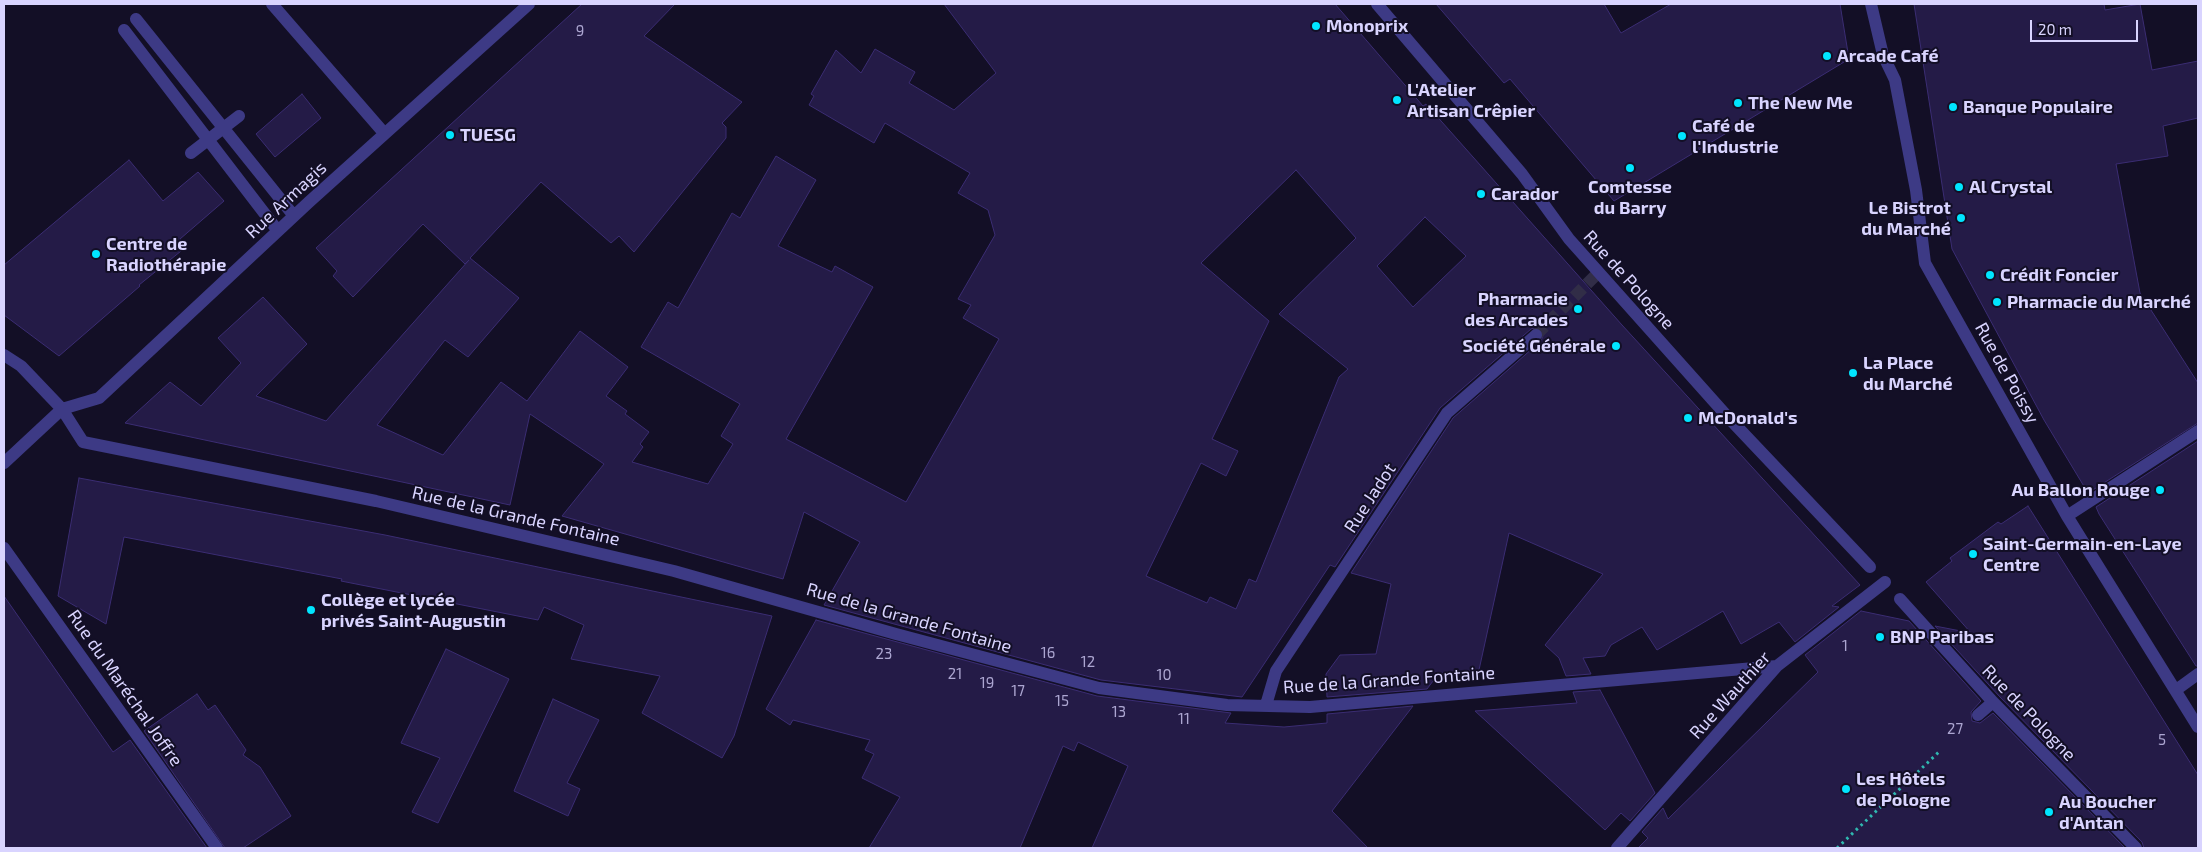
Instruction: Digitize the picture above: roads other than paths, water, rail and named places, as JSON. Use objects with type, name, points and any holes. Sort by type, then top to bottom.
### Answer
[{"type":"street","points":[[272,4],[384,133]]},
{"type":"street","name":"Rue Armagis","points":[[62,409],[99,398],[384,133],[529,4]]},
{"type":"street","name":"Rue de Pologne","points":[[1377,4],[1522,174],[1569,239],[1726,414],[1870,567]]},
{"type":"street","name":"Rue de Poissy","points":[[1871,4],[1883,55],[1895,80],[1916,190],[1926,263],[2066,516],[2198,727]]},
{"type":"street","points":[[136,19],[294,216]]},
{"type":"street","points":[[124,30],[278,231]]},
{"type":"street","points":[[191,154],[239,116]]},
{"type":"street","name":"Rue Jadot","points":[[1266,705],[1276,671],[1447,414],[1536,335]]},
{"type":"street","name":"Rue de la Grande Fontaine","points":[[4,355],[20,366],[62,409],[83,442],[376,501],[716,582],[896,634],[1099,688],[1227,704],[1310,706],[1777,666]]},
{"type":"street","points":[[4,463],[62,409]]},
{"type":"street","points":[[2066,516],[2198,431]]},
{"type":"street","name":"Rue du Maréchal Joffre","points":[[4,548],[218,848]]},
{"type":"street","name":"Rue Wauthier","points":[[1617,848],[1777,666],[1884,582]]},
{"type":"street","name":"Rue de Pologne","points":[[1900,599],[1993,702],[2136,848]]},
{"type":"street","points":[[2176,690],[2198,674]]},
{"type":"street","points":[[1978,715],[1993,702]]},
{"type":"tunnel","points":[[1536,335],[1599,272]]},
{"type":"place","name":"Monoprix","points":[[1316,26]]},
{"type":"place","name":"Arcade Café","points":[[1827,56]]},
{"type":"place","name":"L'Atelier Artisan Crêpier","points":[[1397,100]]},
{"type":"place","name":"The New Me","points":[[1738,103]]},
{"type":"place","name":"Banque Populaire","points":[[1953,107]]},
{"type":"place","name":"TUESG","points":[[450,135]]},
{"type":"place","name":"Café de l'Industrie","points":[[1682,136]]},
{"type":"place","name":"Comtesse du Barry","points":[[1630,168]]},
{"type":"place","name":"Al Crystal","points":[[1959,187]]},
{"type":"place","name":"Carador","points":[[1481,194]]},
{"type":"place","name":"Le Bistrot du Marché","points":[[1961,218]]},
{"type":"place","name":"Centre de Radiothérapie","points":[[96,254]]},
{"type":"place","name":"Crédit Foncier","points":[[1990,275]]},
{"type":"place","name":"Pharmacie du Marché","points":[[1997,302]]},
{"type":"place","name":"Pharmacie des Arcades","points":[[1578,309]]},
{"type":"place","name":"Société Générale","points":[[1616,346]]},
{"type":"place","name":"La Place du Marché","points":[[1853,373]]},
{"type":"place","name":"McDonald's","points":[[1688,418]]},
{"type":"place","name":"Au Ballon Rouge","points":[[2160,490]]},
{"type":"place","name":"Saint-Germain-en-Laye Centre","points":[[1973,554]]},
{"type":"place","name":"Collège et lycée privés Saint-Augustin","points":[[311,610]]},
{"type":"place","name":"BNP Paribas","points":[[1880,637]]},
{"type":"place","name":"Les Hôtels de Pologne","points":[[1846,789]]},
{"type":"place","name":"Au Boucher d'Antan","points":[[2049,812]]}]
